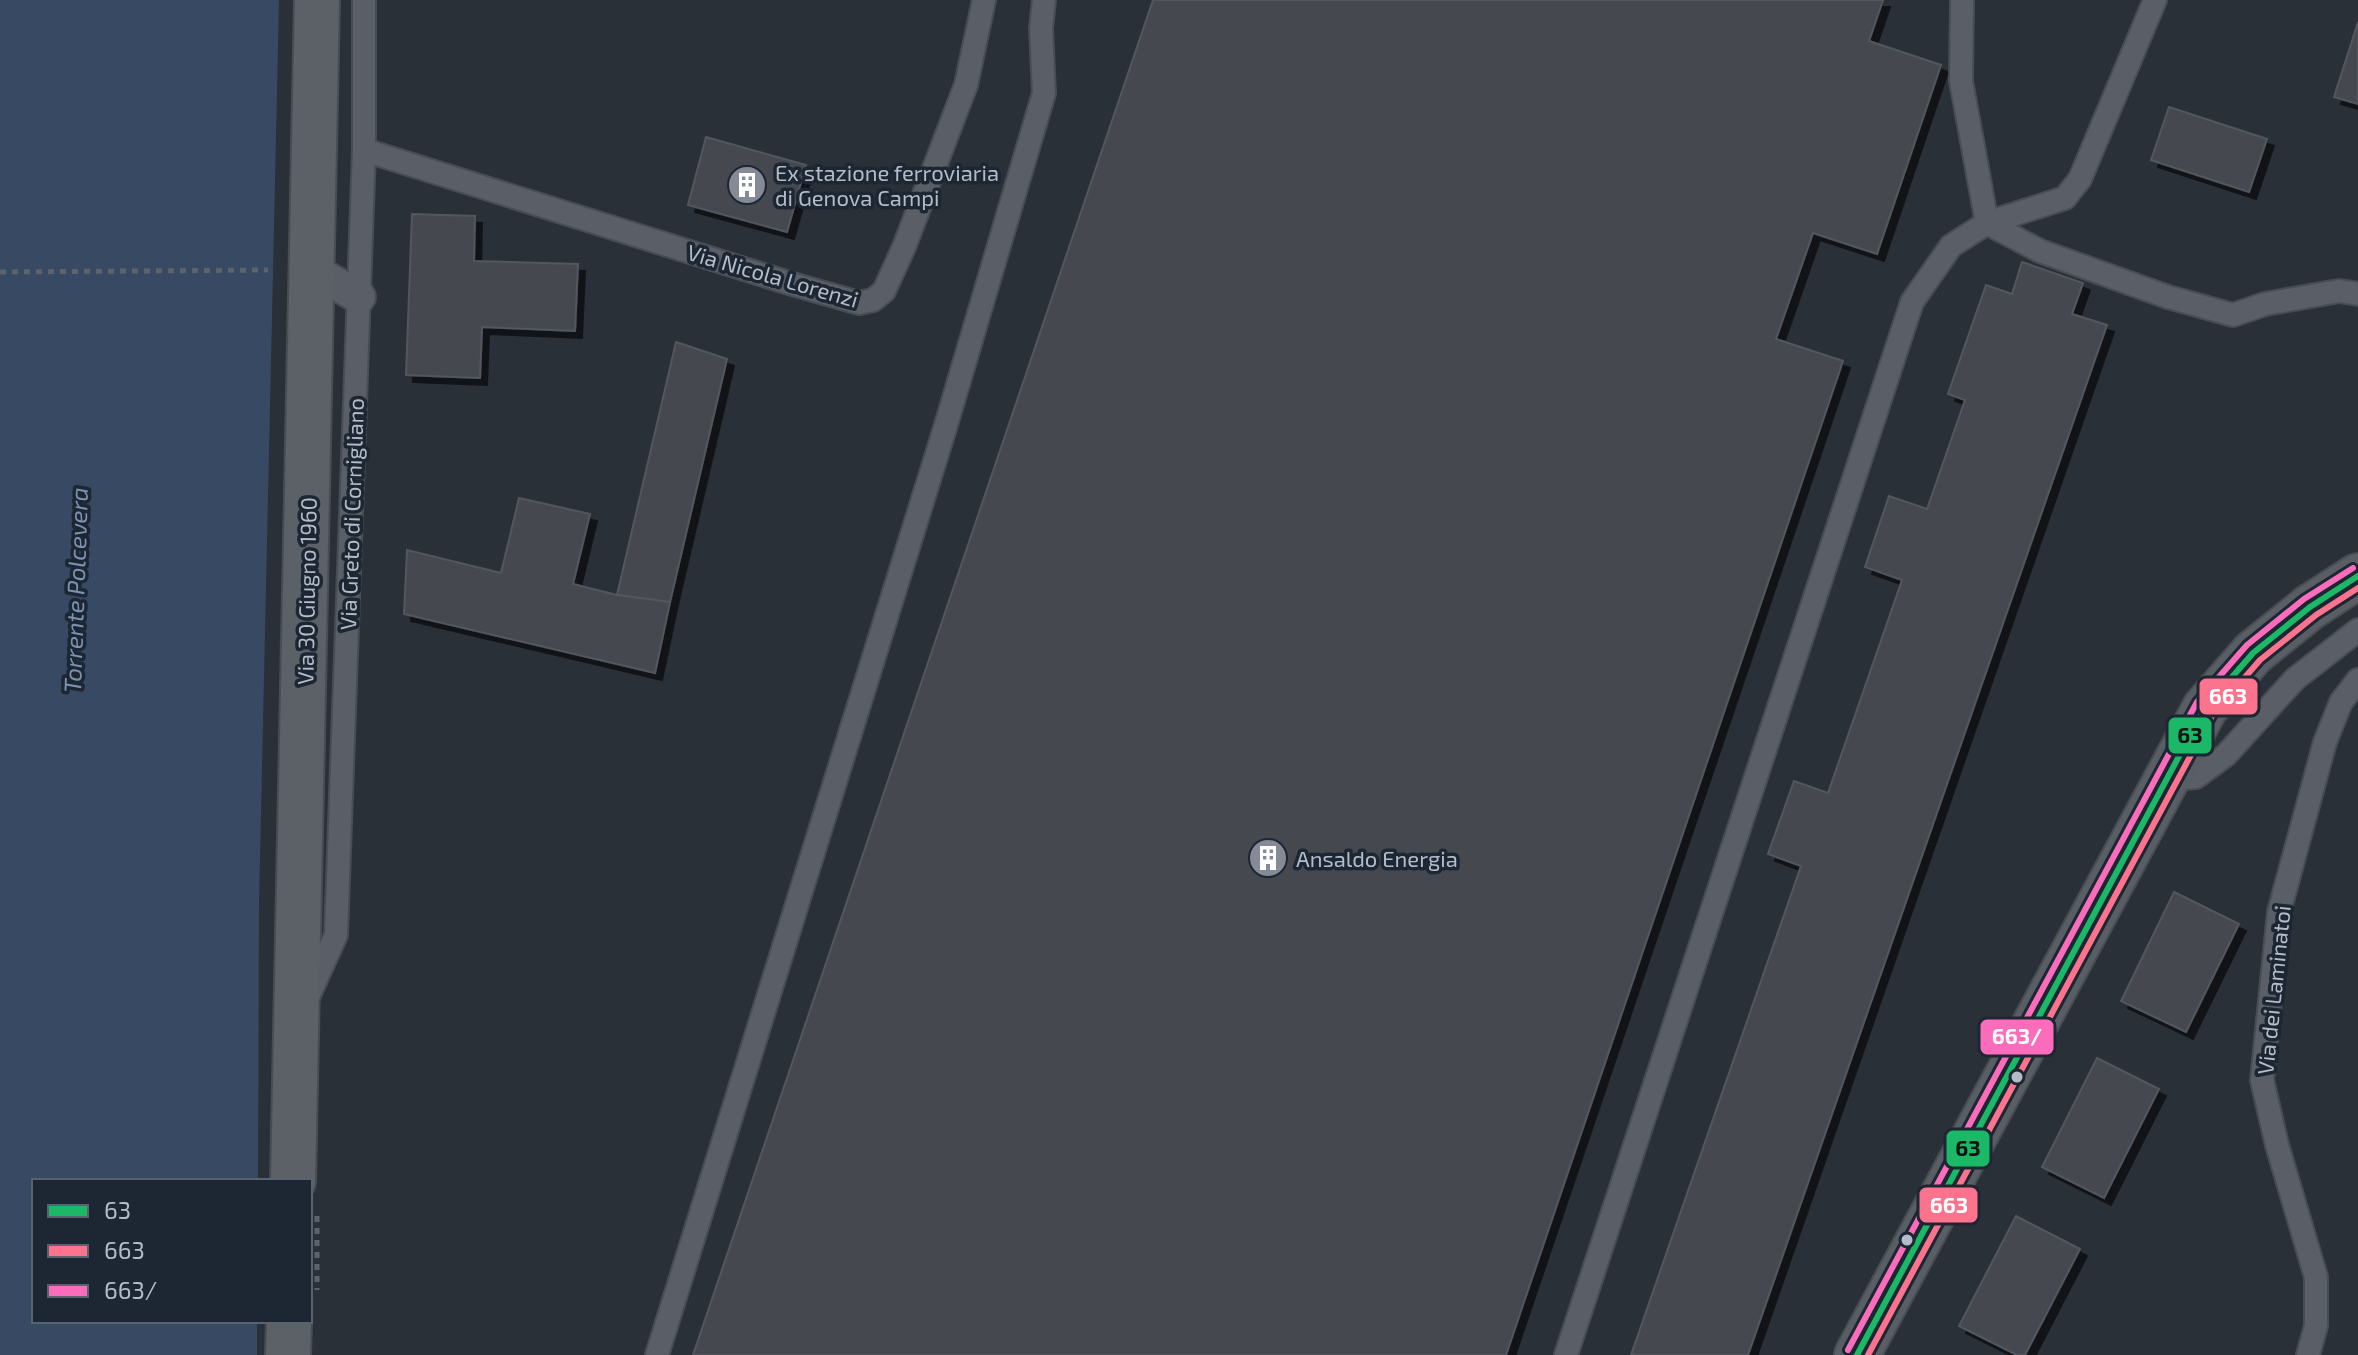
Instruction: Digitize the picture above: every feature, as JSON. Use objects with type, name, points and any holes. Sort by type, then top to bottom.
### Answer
[{"type":"main road","name":"Via 30 Giugno 1960","points":[[293,1179],[297,1020],[298,270],[317,0]]},
{"type":"main road","points":[[1857,1355],[2205,708],[2253,653],[2310,607],[2358,576]]},
{"type":"main road","points":[[288,1355],[289,1323]]},
{"type":"street","points":[[298,270],[359,297]]},
{"type":"lane","name":"Via Greto di Cornigliano","points":[[297,1020],[336,935],[364,150],[364,0]]},
{"type":"lane","name":"Via Nicola Lorenzi","points":[[364,150],[789,283],[859,303],[873,300],[884,291],[904,247],[966,85],[984,0]]},
{"type":"lane","points":[[657,1355],[936,456],[1044,93],[1041,28],[1044,0]]},
{"type":"lane","points":[[1962,0],[1961,81],[1987,223]]},
{"type":"lane","points":[[1566,1355],[1912,302],[1951,246],[1987,223],[2065,198],[2080,179],[2155,0]]},
{"type":"lane","points":[[1987,223],[2040,251],[2168,297],[2233,315],[2265,304],[2324,293],[2339,291],[2358,294]]},
{"type":"lane","points":[[2166,780],[2196,777],[2226,755],[2295,679],[2358,630]]},
{"type":"lane","name":"Via dei Laminatoi","points":[[2308,1355],[2316,1326],[2316,1277],[2277,1145],[2262,1080],[2279,912],[2325,742],[2341,702],[2358,680]]},
{"type":"path","points":[[0,272],[298,270]]},
{"type":"water","name":"Torrente Polcevera","points":[[0,0],[279,0],[259,903],[258,1179],[32,1179],[32,1323],[257,1323],[257,1355],[0,1355]]},
{"type":"building","name":"Ansaldo Energia","points":[[1153,0],[1883,0],[1869,41],[1941,65],[1877,254],[1813,233],[1776,339],[1843,361],[1506,1355],[693,1355]]},
{"type":"building","points":[[2358,22],[2358,104],[2334,97]]},
{"type":"building","points":[[2169,107],[2267,139],[2249,192],[2151,160]]},
{"type":"building","name":"Ex stazione ferroviaria di Genova Campi","points":[[706,137],[806,165],[787,232],[688,205]]},
{"type":"building","points":[[412,214],[475,216],[474,261],[578,264],[575,331],[482,327],[480,378],[406,375]]},
{"type":"building","points":[[2022,262],[2083,283],[2072,314],[2107,325],[1748,1355],[1631,1355],[1801,866],[1768,854],[1794,781],[1828,793],[1902,580],[1865,567],[1889,496],[1927,509],[1965,400],[1948,394],[1986,285],[2012,294]]},
{"type":"building","points":[[676,342],[727,359],[670,602],[617,595]]},
{"type":"building","points":[[519,498],[590,514],[573,584],[617,595],[670,602],[655,673],[404,614],[407,550],[501,573]]},
{"type":"building","points":[[2174,892],[2239,924],[2186,1032],[2121,1001]]},
{"type":"building","points":[[2097,1058],[2159,1089],[2104,1198],[2042,1167]]},
{"type":"building","points":[[2016,1216],[2080,1249],[2025,1355],[2017,1355],[1959,1326]]},
{"type":"transit line","name":"663/","points":[[1848,1350],[2197,702],[2247,645],[2304,599],[2353,568]]},
{"type":"transit line","name":"63","points":[[1857,1355],[2205,708],[2253,653],[2310,607],[2358,576]]},
{"type":"transit line","name":"663","points":[[1868,1355],[2213,714],[2260,660],[2316,615],[2358,588]]},
{"type":"place","name":"Ex stazione ferroviaria di Genova Campi","points":[[747,185]]},
{"type":"place","name":"Ansaldo Energia","points":[[1268,858]]}]
